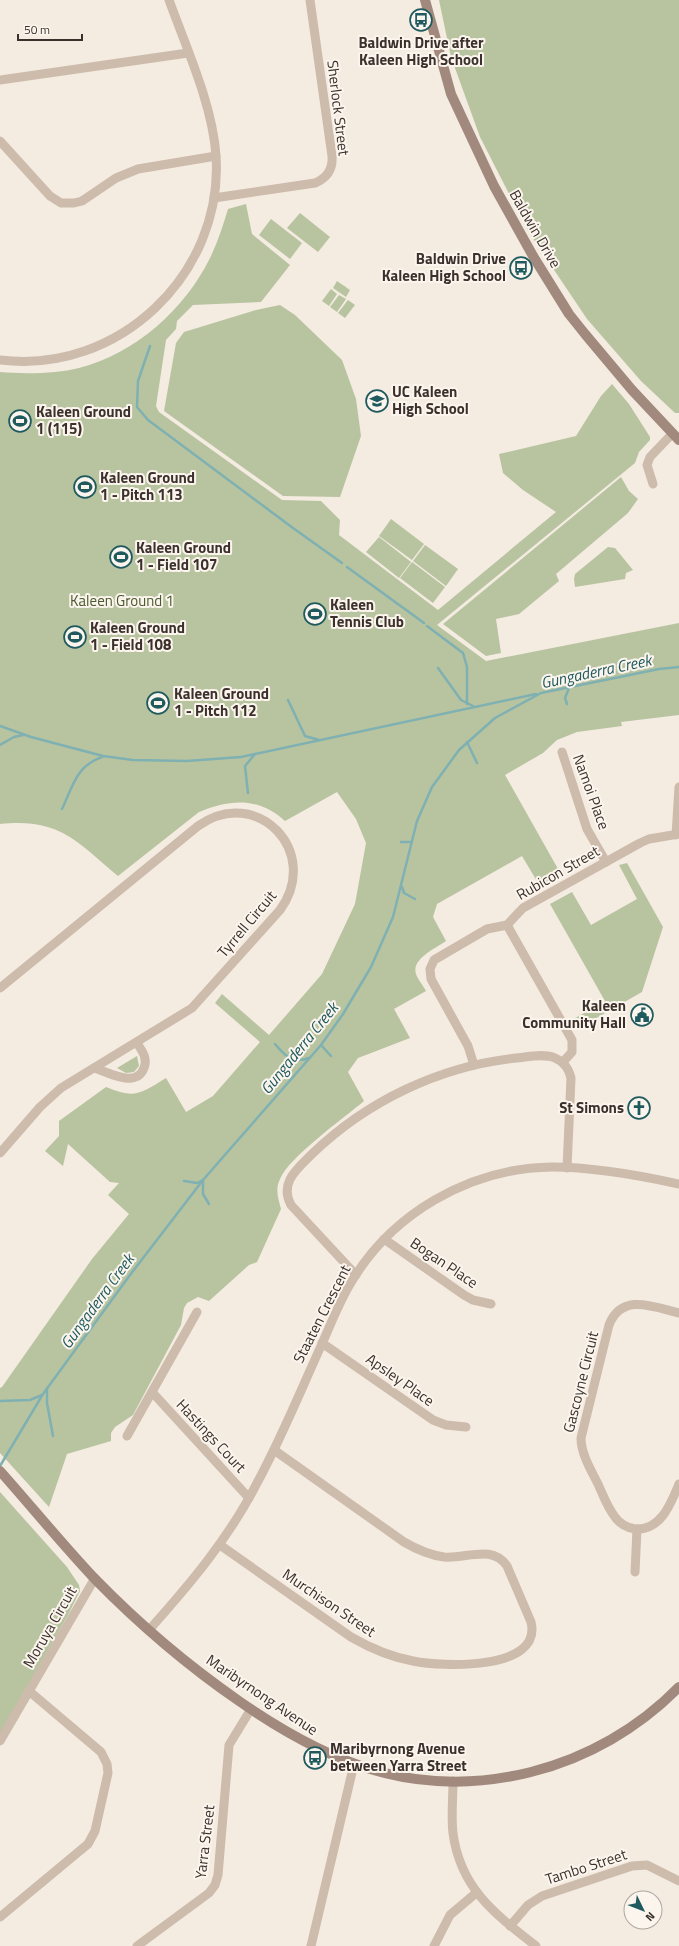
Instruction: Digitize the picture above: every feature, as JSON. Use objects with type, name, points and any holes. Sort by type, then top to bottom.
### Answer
[{"type":"street","points":[[0,360],[31,361],[72,355],[111,340],[146,317],[175,287],[191,264],[208,225],[214,198],[216,156],[210,116],[169,0]]},
{"type":"street","name":"Sherlock Street","points":[[214,198],[310,185],[322,179],[330,169],[332,156],[310,0]]},
{"type":"street","name":"Baldwin Drive","points":[[425,0],[452,94],[500,199],[540,268],[569,314],[632,390],[676,437]]},
{"type":"street","points":[[0,80],[188,53]]},
{"type":"street","points":[[0,141],[50,196],[57,201],[70,204],[82,200],[105,184],[138,169],[216,156]]},
{"type":"street","points":[[652,484],[647,465],[650,457],[676,437]]},
{"type":"street","name":"Namoi Place","points":[[562,752],[587,829],[606,862]]},
{"type":"street","points":[[677,835],[679,787]]},
{"type":"street","name":"Tyrrell Circuit","points":[[0,988],[204,822],[218,815],[233,813],[248,814],[262,819],[280,833],[291,853],[294,875],[288,897],[280,910],[199,1002],[177,1019],[94,1068],[54,1094],[0,1153]]},
{"type":"street","name":"Rubicon Street","points":[[507,925],[523,908],[644,840],[677,835]]},
{"type":"street","points":[[474,1065],[468,1046],[432,982],[430,969],[434,960],[439,956],[487,929],[507,925],[572,1040],[572,1052],[563,1062]]},
{"type":"street","points":[[94,1068],[121,1078],[133,1079],[138,1077],[144,1067],[145,1058],[137,1042]]},
{"type":"street","points":[[356,1275],[291,1205],[286,1189],[290,1177],[331,1136],[375,1105],[423,1081],[474,1065],[509,1059],[545,1056],[553,1057],[563,1062],[569,1070],[571,1078],[567,1168]]},
{"type":"street","name":"Staaten Crescent","points":[[149,1630],[196,1577],[220,1545],[249,1498],[274,1450],[344,1295],[356,1275],[384,1239],[420,1209],[461,1187],[490,1176],[513,1171],[536,1168],[567,1168],[629,1175],[679,1184]]},
{"type":"street","name":"Bogan Place","points":[[384,1239],[464,1295],[473,1300],[491,1304]]},
{"type":"street","name":"Gascoyne Circuit","points":[[637,1529],[620,1523],[612,1512],[583,1453],[581,1443],[582,1433],[609,1325],[617,1312],[630,1304],[640,1303],[679,1313]]},
{"type":"street","points":[[127,1436],[197,1312]]},
{"type":"street","name":"Apsley Place","points":[[322,1343],[433,1420],[446,1425],[466,1427]]},
{"type":"street","name":"Hastings Court","points":[[152,1392],[249,1498]]},
{"type":"street","name":"Murchison Street","points":[[220,1545],[351,1637],[374,1649],[399,1658],[438,1664],[477,1663],[515,1654],[529,1643],[532,1630],[531,1622],[507,1566],[501,1559],[486,1553],[452,1557],[435,1555],[419,1550],[404,1542],[274,1450]]},
{"type":"street","name":"Maribyrnong Avenue","points":[[0,1471],[95,1578],[149,1630],[199,1671],[251,1709],[309,1745],[354,1764],[403,1777],[453,1781],[512,1776],[574,1758],[606,1742],[636,1724],[679,1687]]},
{"type":"street","points":[[635,1572],[637,1529],[650,1526],[658,1521],[664,1514],[679,1484]]},
{"type":"street","name":"Moruya Circuit","points":[[0,1741],[95,1578]]},
{"type":"street","name":"Moruya Circuit","points":[[0,1917],[88,1844],[95,1832],[108,1773],[107,1764],[101,1752],[29,1691]]},
{"type":"street","name":"Yarra Street","points":[[137,1946],[206,1897],[215,1885],[218,1875],[229,1745],[251,1709]]},
{"type":"street","points":[[311,1946],[354,1764]]},
{"type":"street","points":[[453,1781],[453,1832],[456,1850],[466,1877],[476,1894],[510,1926],[536,1946]]},
{"type":"street","name":"Tambo Street","points":[[510,1926],[528,1905],[542,1896],[632,1866],[647,1865],[679,1881]]},
{"type":"street","points":[[434,1946],[450,1916],[476,1894]]},
{"type":"green space","points":[[439,0],[679,0],[679,413],[675,413],[641,381],[587,319],[528,231],[480,137],[451,57]]},
{"type":"green space","name":"Kaleen Ground 1","points":[[246,204],[252,234],[290,265],[261,302],[193,305],[177,321],[176,329],[166,340],[156,406],[159,412],[282,500],[321,501],[340,520],[339,535],[438,610],[556,512],[523,490],[503,473],[499,454],[576,436],[601,396],[612,384],[629,404],[650,437],[650,440],[639,452],[635,463],[437,625],[486,661],[679,623],[679,715],[621,722],[622,726],[577,732],[557,740],[543,753],[505,775],[562,876],[541,888],[522,856],[437,904],[433,917],[446,941],[425,954],[415,969],[418,978],[426,991],[394,1009],[410,1038],[358,1058],[348,1072],[364,1101],[305,1149],[285,1170],[278,1183],[277,1190],[281,1209],[257,1262],[249,1265],[209,1301],[198,1297],[187,1303],[184,1308],[181,1325],[133,1415],[115,1427],[111,1433],[111,1441],[67,1454],[49,1507],[0,1453],[0,1388],[92,1259],[129,1214],[108,1195],[119,1183],[110,1182],[68,1144],[63,1166],[45,1151],[59,1136],[59,1121],[106,1087],[131,1094],[150,1088],[166,1078],[186,1112],[213,1096],[260,1042],[215,1003],[222,994],[269,1035],[322,974],[355,904],[366,843],[356,819],[337,792],[285,821],[275,813],[255,804],[233,803],[199,812],[118,876],[78,843],[53,829],[21,823],[0,824],[0,372],[40,373],[79,368],[120,352],[138,340],[156,327],[187,295],[210,258],[228,209]]},
{"type":"green space","points":[[300,213],[330,237],[318,252],[287,228]]},
{"type":"green space","points":[[271,219],[302,243],[290,259],[259,235]]},
{"type":"green space","points":[[337,281],[350,290],[346,297],[333,288]]},
{"type":"green space","points":[[331,289],[337,294],[329,306],[322,301]]},
{"type":"green space","points":[[339,295],[346,299],[337,312],[330,307]]},
{"type":"green space","points":[[348,300],[355,305],[345,318],[338,313]]},
{"type":"green space","points":[[280,305],[295,315],[342,360],[356,399],[361,436],[340,497],[283,496],[164,411],[176,343],[184,332],[256,310]]},
{"type":"green space","points":[[621,477],[629,491],[638,499],[628,513],[556,574],[559,581],[519,614],[496,619],[501,653],[486,656],[443,624]]},
{"type":"green space","points":[[391,519],[424,544],[412,560],[379,536]]},
{"type":"green space","points":[[379,537],[411,562],[399,578],[366,552]]},
{"type":"green space","points":[[425,545],[458,569],[446,586],[413,561]]},
{"type":"green space","points":[[608,547],[615,548],[633,570],[626,573],[625,579],[575,587],[575,574]]},
{"type":"green space","points":[[412,562],[445,587],[433,603],[400,578]]},
{"type":"green space","points":[[627,863],[663,927],[642,992],[577,1029],[572,1020],[605,1001],[550,904],[572,892],[591,925],[637,899],[619,865]]},
{"type":"green space","points":[[137,1056],[139,1066],[134,1072],[126,1073],[117,1068]]},
{"type":"green space","points":[[0,1492],[67,1567],[79,1585],[80,1591],[0,1735]]},
{"type":"waterway","points":[[150,346],[138,381],[137,407],[148,420],[342,563]]},
{"type":"waterway","points":[[347,567],[424,623]]},
{"type":"waterway","points":[[427,626],[463,653],[467,667],[467,704]]},
{"type":"waterway","name":"Gungaderra Creek","points":[[0,1466],[43,1394],[130,1275],[203,1180],[321,1045],[343,1014],[371,967],[393,917],[417,821],[432,787],[459,750],[495,718],[541,693],[659,669],[679,667]]},
{"type":"waterway","points":[[438,668],[461,700],[475,707]]},
{"type":"waterway","points":[[567,704],[565,698],[569,688]]},
{"type":"waterway","points":[[0,726],[31,737],[103,756],[133,760],[187,761],[241,757],[536,694]]},
{"type":"waterway","points":[[288,700],[305,736],[319,740]]},
{"type":"waterway","points":[[0,745],[14,737],[23,735]]},
{"type":"waterway","points":[[467,742],[477,763]]},
{"type":"waterway","points":[[248,793],[245,766],[255,754]]},
{"type":"waterway","points":[[62,809],[76,778],[81,771],[93,761],[102,757]]},
{"type":"waterway","points":[[401,842],[411,842]]},
{"type":"waterway","points":[[402,887],[404,893],[415,899]]},
{"type":"waterway","points":[[275,1044],[290,1058],[298,1060],[309,1058]]},
{"type":"waterway","points":[[321,1045],[331,1056]]},
{"type":"waterway","name":"Gungaderra Creek","points":[[184,1181],[197,1183],[203,1180],[203,1194],[209,1204]]},
{"type":"waterway","points":[[47,1389],[47,1403],[53,1436]]},
{"type":"waterway","points":[[0,1401],[30,1400],[42,1395]]},
{"type":"place","name":"Baldwin Drive after Kaleen High School","points":[[421,20]]},
{"type":"place","name":"Baldwin Drive Kaleen High School","points":[[521,268]]},
{"type":"place","name":"UC Kaleen High School","points":[[377,401]]},
{"type":"place","name":"Kaleen Ground 1 (115)","points":[[20,421]]},
{"type":"place","name":"Kaleen Ground 1 - Pitch 113","points":[[85,487]]},
{"type":"place","name":"Kaleen Ground 1 - Field 107","points":[[121,557]]},
{"type":"place","name":"Kaleen Tennis Club","points":[[315,614]]},
{"type":"place","name":"Kaleen Ground 1 - Field 108","points":[[75,637]]},
{"type":"place","name":"Kaleen Ground 1 - Pitch 112","points":[[158,703]]},
{"type":"place","name":"Kaleen Community Hall","points":[[642,1015]]},
{"type":"place","name":"St Simons","points":[[639,1108]]},
{"type":"place","name":"Maribyrnong Avenue between Yarra Street","points":[[315,1758]]}]
